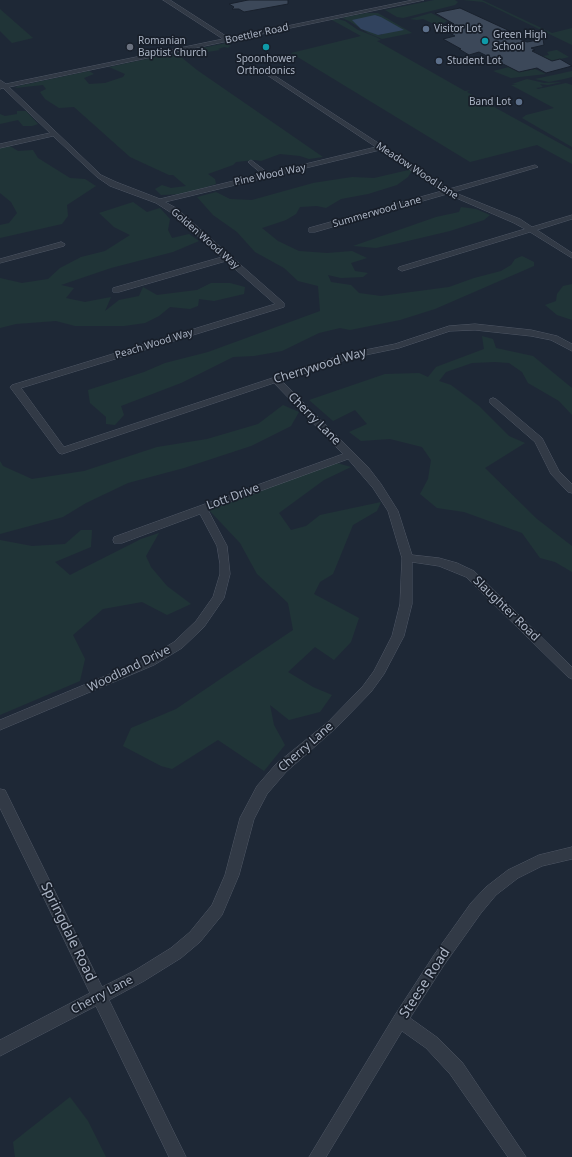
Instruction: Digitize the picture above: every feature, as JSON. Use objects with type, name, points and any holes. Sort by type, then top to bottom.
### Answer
[{"type":"street","points":[[166,0],[228,40]]},
{"type":"street","name":"Boettler Road","points":[[1,85],[421,0]]},
{"type":"street","name":"Meadow Wood Lane","points":[[269,74],[447,192],[468,203],[506,216],[532,229],[572,256]]},
{"type":"street","name":"Golden Wood Way","points":[[1,85],[99,176],[122,188],[159,201],[177,213],[281,305],[264,310]]},
{"type":"street","points":[[0,146],[54,134]]},
{"type":"street","name":"Pine Wood Way","points":[[159,201],[380,148]]},
{"type":"street","points":[[250,162],[267,175]]},
{"type":"street","name":"Summerwood Lane","points":[[312,230],[535,167]]},
{"type":"street","points":[[402,269],[572,217]]},
{"type":"street","points":[[0,261],[62,244]]},
{"type":"street","points":[[116,290],[228,258]]},
{"type":"street","name":"Peach Wood Way","points":[[72,448],[62,451],[15,387],[264,310]]},
{"type":"street","name":"Cherrywood Way","points":[[72,448],[357,353],[396,346],[459,328],[475,327],[531,333],[554,338],[572,348]]},
{"type":"street","name":"Cherry Lane","points":[[0,1048],[100,998],[176,953],[195,937],[217,910],[232,876],[247,818],[262,790],[281,768],[355,703],[378,674],[393,648],[406,604],[407,558],[398,524],[390,506],[369,474],[275,380]]},
{"type":"street","points":[[493,401],[539,440],[555,472],[572,490]]},
{"type":"street","name":"Lott Drive","points":[[118,540],[349,455]]},
{"type":"street","name":"Woodland Drive","points":[[0,725],[150,662],[178,645],[200,624],[218,598],[225,574],[222,546],[202,508]]},
{"type":"street","name":"Slaughter Road","points":[[407,558],[438,562],[453,566],[470,574],[572,674]]},
{"type":"street","name":"Springdale Road","points":[[0,794],[178,1157]]},
{"type":"street","name":"Steese Road","points":[[317,1157],[400,1020],[458,932],[491,892],[513,874],[526,867],[539,861],[572,853]]},
{"type":"street","points":[[400,1020],[432,1042],[451,1062],[518,1157]]},
{"type":"green space","points":[[434,0],[455,0],[458,2],[455,5],[403,18],[397,17],[385,10]]},
{"type":"green space","points":[[463,0],[482,0],[552,33],[572,28],[572,45],[483,2]]},
{"type":"green space","points":[[0,9],[33,38],[12,43],[0,31]]},
{"type":"green space","points":[[366,13],[378,13],[412,33],[382,39],[362,29],[382,35],[381,17],[375,15],[361,29],[342,18]]},
{"type":"green space","points":[[431,13],[447,21],[442,24],[445,29],[423,19],[410,19]]},
{"type":"green space","points":[[338,19],[345,21],[358,30],[376,37],[381,40],[377,41],[465,91],[470,90],[467,92],[572,150],[572,164],[537,145],[470,162],[291,53],[361,36],[332,20]]},
{"type":"green space","points":[[226,43],[231,46],[228,47],[229,48],[224,47],[218,49],[220,50],[194,54],[188,51]]},
{"type":"green space","points":[[557,50],[569,57],[552,61],[543,56],[549,55],[547,52]]},
{"type":"green space","points":[[180,52],[186,55],[181,57],[197,70],[323,157],[309,159],[300,156],[280,154],[261,161],[255,160],[236,162],[233,165],[208,174],[215,179],[216,184],[184,194],[161,195],[155,189],[162,185],[171,188],[186,186],[173,175],[169,175],[130,157],[74,107],[59,108],[45,99],[40,92],[46,89],[43,85],[15,88],[18,86],[89,71],[94,74],[84,78],[89,84],[105,83],[123,77],[125,74],[109,67]]},
{"type":"green space","points":[[509,67],[519,72],[535,69],[546,74],[511,78],[493,71]]},
{"type":"green space","points":[[572,71],[572,77],[564,79],[549,82],[535,79]]},
{"type":"green space","points":[[527,79],[544,83],[562,82],[548,85],[540,84],[543,87],[536,88],[538,89],[566,83],[572,85],[572,147],[522,118],[526,115],[554,108],[511,85],[517,85],[512,84]]},
{"type":"green space","points":[[17,111],[26,111],[38,124],[23,126],[18,120],[0,124],[0,114],[5,116],[17,114]]},
{"type":"green space","points":[[10,146],[18,151],[33,150],[38,158],[70,178],[85,179],[96,186],[67,205],[68,216],[62,224],[0,238],[0,225],[9,223],[17,213],[11,202],[0,193],[0,148]]},
{"type":"green space","points":[[413,169],[408,177],[397,185],[368,194],[341,199],[326,208],[317,206],[300,207],[296,214],[286,220],[262,228],[278,241],[299,251],[327,253],[352,251],[367,258],[351,263],[355,271],[368,273],[363,277],[341,278],[328,275],[331,282],[351,285],[359,293],[381,296],[449,287],[474,278],[501,271],[511,265],[515,259],[522,256],[534,262],[534,266],[435,309],[400,320],[350,330],[340,328],[319,333],[282,351],[254,356],[233,357],[181,383],[121,406],[124,415],[115,425],[106,424],[106,417],[90,403],[88,390],[144,372],[165,363],[208,352],[320,311],[318,286],[298,281],[284,268],[255,252],[237,232],[213,215],[197,197],[216,192],[230,199],[252,200],[313,183],[352,177],[374,178]]},
{"type":"green space","points":[[133,202],[147,212],[160,208],[170,219],[168,230],[172,238],[189,234],[199,241],[173,252],[111,268],[61,285],[74,288],[66,298],[85,302],[111,297],[105,311],[119,300],[139,296],[143,287],[157,295],[197,290],[211,283],[230,283],[245,287],[244,294],[214,301],[199,299],[198,306],[190,309],[170,307],[159,316],[145,323],[124,326],[75,326],[56,321],[16,324],[0,328],[0,278],[22,283],[48,279],[60,268],[81,257],[105,251],[130,235],[114,227],[99,213]]},
{"type":"green space","points":[[461,207],[476,209],[490,215],[484,220],[450,231],[395,244],[376,248],[353,246],[436,217],[459,212]]},
{"type":"green space","points":[[572,284],[572,320],[557,315],[545,305],[556,301],[557,294],[563,286]]},
{"type":"green space","points":[[482,336],[493,339],[496,348],[533,356],[572,388],[572,415],[559,401],[528,383],[522,372],[509,363],[472,363],[446,372],[439,381],[451,385],[479,406],[509,436],[525,443],[485,468],[537,519],[572,546],[572,572],[555,562],[540,558],[522,533],[464,512],[437,508],[420,494],[428,479],[431,460],[422,447],[390,439],[361,441],[349,432],[367,424],[355,410],[333,421],[309,400],[385,374],[419,373],[428,377],[436,367],[484,349]]},
{"type":"green space","points":[[283,405],[299,412],[291,426],[251,446],[184,468],[128,483],[86,503],[63,517],[0,534],[0,461],[3,466],[32,479],[84,471],[157,447],[207,439],[258,424]]},
{"type":"green space","points":[[337,463],[351,467],[324,480],[279,513],[291,530],[306,526],[320,515],[381,502],[377,511],[353,525],[333,574],[320,582],[314,594],[359,618],[351,642],[334,660],[315,647],[288,672],[313,687],[332,695],[320,712],[289,720],[270,705],[274,725],[285,745],[264,771],[218,740],[172,769],[161,766],[123,746],[131,728],[176,709],[293,630],[288,603],[257,574],[240,543],[208,509]]},
{"type":"green space","points":[[81,530],[92,530],[91,547],[55,562],[70,575],[141,539],[159,533],[146,556],[151,567],[167,586],[191,604],[167,615],[142,602],[103,609],[73,635],[85,659],[80,681],[0,715],[0,540],[32,546],[65,544]]},
{"type":"green space","points":[[70,1097],[88,1121],[106,1157],[15,1157],[13,1142]]},
{"type":"water","points":[[375,15],[404,30],[378,35],[361,29],[352,20]]},
{"type":"building","points":[[248,0],[288,0],[288,4],[244,12],[239,9],[232,9],[234,7],[229,4]]},
{"type":"building","name":"Green High School","points":[[460,8],[510,31],[506,32],[527,42],[543,39],[544,45],[531,48],[535,50],[532,51],[552,61],[560,59],[572,66],[546,73],[537,68],[519,72],[479,52],[469,55],[443,39],[455,36],[441,28],[454,24],[435,13]]},
{"type":"place","name":"Visitor Lot","points":[[426,29]]},
{"type":"place","name":"Green High School","points":[[485,41]]},
{"type":"place","name":"Romanian Baptist Church","points":[[130,47]]},
{"type":"place","name":"Spoonhower Orthodonics","points":[[266,47]]},
{"type":"place","name":"Student Lot","points":[[439,61]]},
{"type":"place","name":"Band Lot","points":[[519,102]]}]
